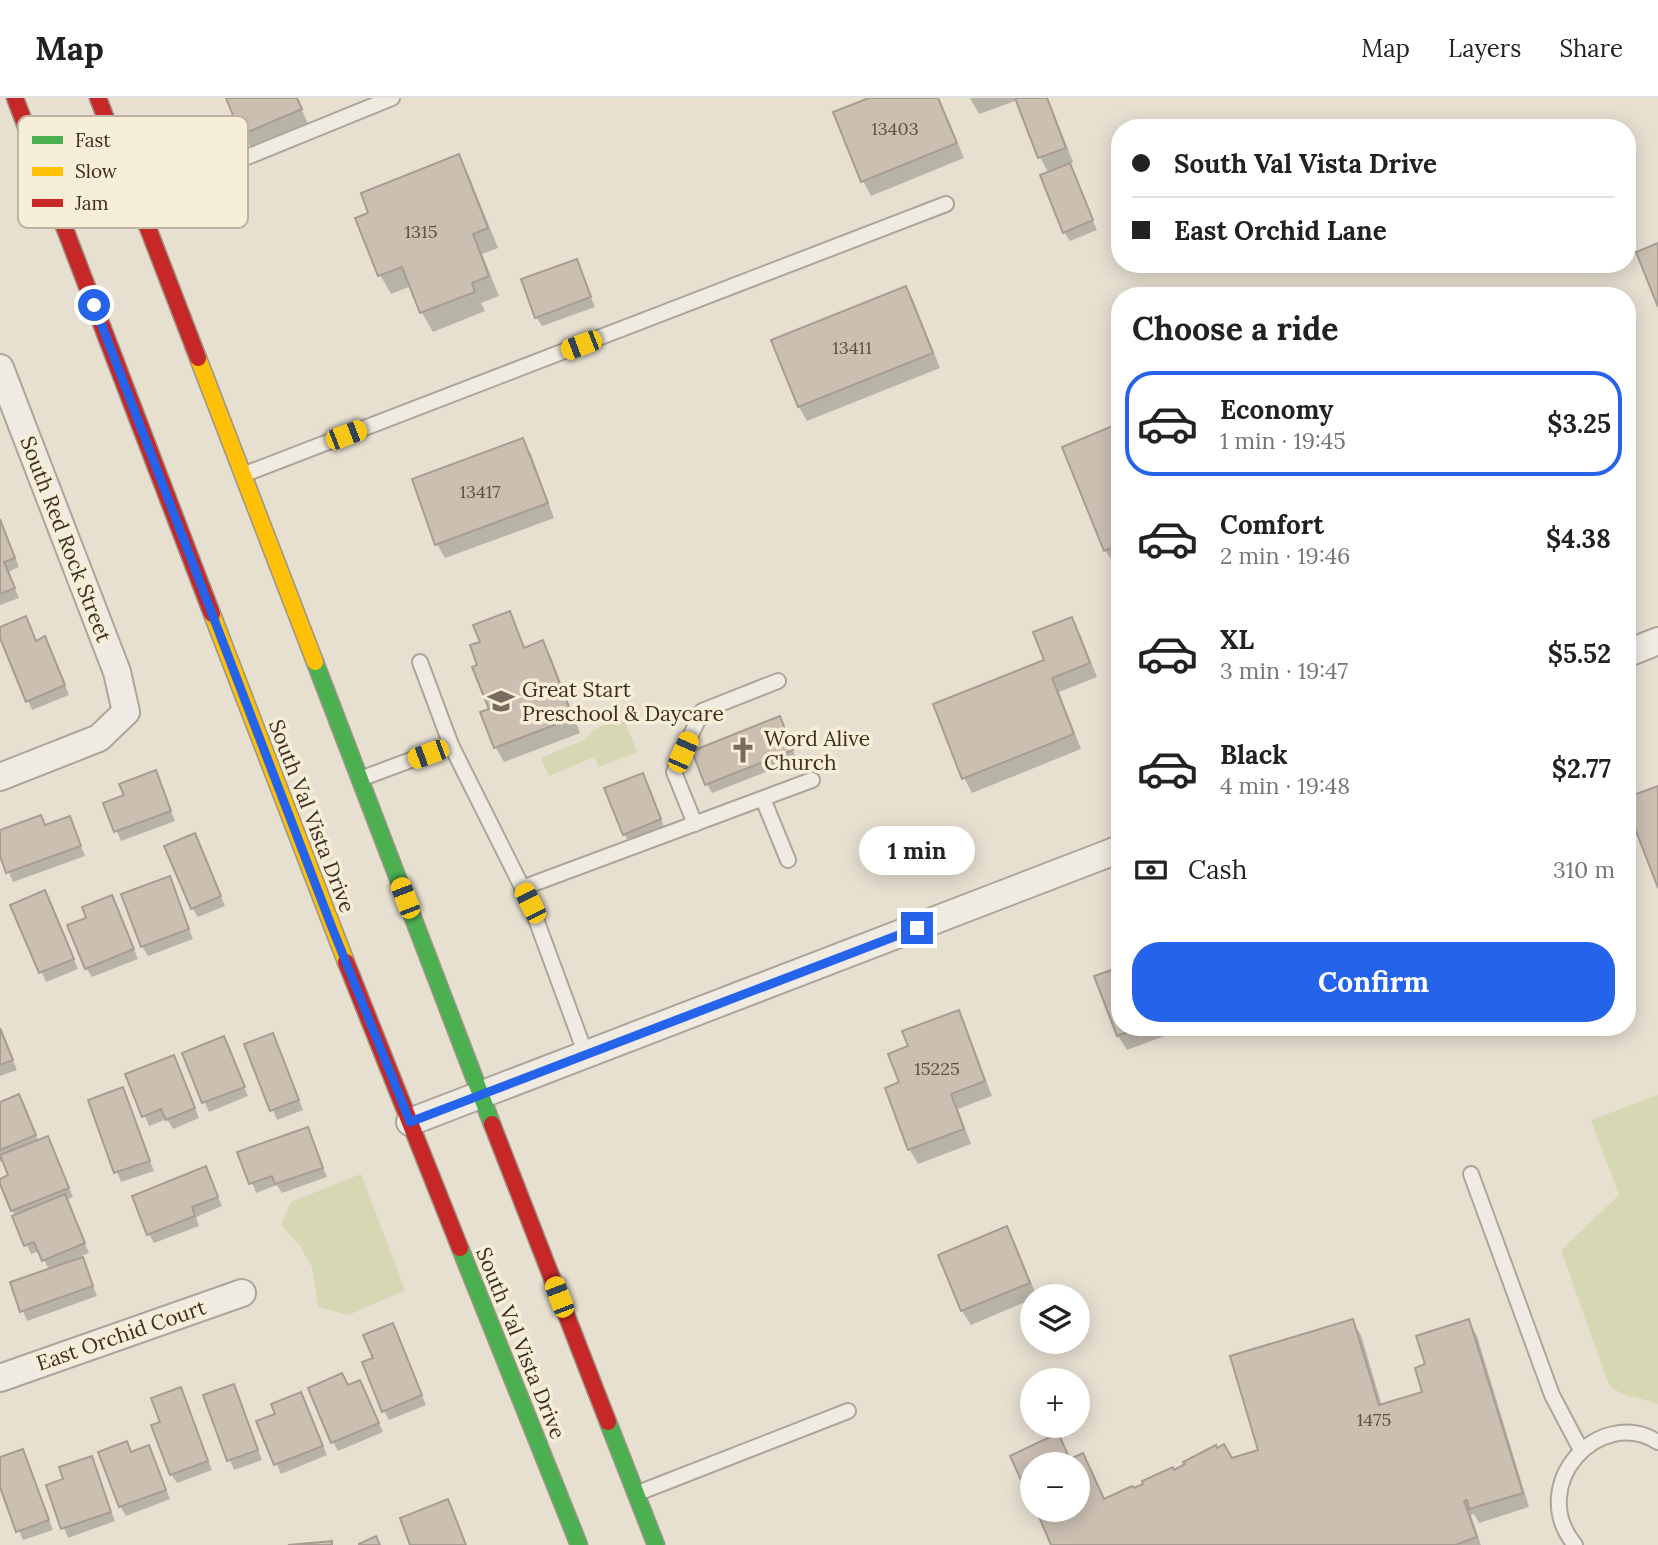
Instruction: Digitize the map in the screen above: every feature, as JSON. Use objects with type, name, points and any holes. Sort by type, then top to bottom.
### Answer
[{"type":"main road","name":"South Val Vista Drive","points":[[15,98],[22,116]]},
{"type":"main road","points":[[98,98],[105,116]]},
{"type":"main road","name":"South Val Vista Drive","points":[[65,228],[331,925],[579,1545]]},
{"type":"main road","points":[[148,228],[656,1545]]},
{"type":"street","name":"South Red Rock Street","points":[[0,368],[117,672],[126,712],[99,738],[0,777]]},
{"type":"street","points":[[1636,650],[1658,641]]},
{"type":"street","points":[[410,1122],[1111,852]]},
{"type":"street","name":"East Orchid Court","points":[[0,1378],[242,1293]]},
{"type":"lane","points":[[248,156],[392,98]]},
{"type":"lane","points":[[242,475],[946,204]]},
{"type":"lane","points":[[419,662],[452,745],[530,903],[586,1055]]},
{"type":"lane","points":[[695,824],[674,772],[702,711],[778,681]]},
{"type":"lane","points":[[359,779],[452,745]]},
{"type":"lane","points":[[522,888],[812,780]]},
{"type":"lane","points":[[764,799],[788,860]]},
{"type":"lane","points":[[1471,1174],[1552,1395],[1581,1451]]},
{"type":"lane","points":[[636,1494],[849,1411]]},
{"type":"lane","points":[[1573,1544],[1559,1512],[1559,1495],[1570,1463],[1597,1440],[1616,1435],[1635,1434],[1658,1442]]},
{"type":"green space","points":[[623,717],[637,752],[599,767],[594,757],[549,776],[541,758],[584,740],[595,729]]},
{"type":"green space","points":[[1658,1095],[1658,1404],[1626,1395],[1609,1385],[1561,1250],[1619,1195],[1591,1120]]},
{"type":"green space","points":[[361,1174],[405,1290],[349,1315],[318,1307],[312,1267],[300,1246],[281,1225],[291,1202]]},
{"type":"building","points":[[226,98],[297,98],[302,109],[248,132],[248,116],[233,116]]},
{"type":"building","points":[[869,98],[938,98],[957,143],[861,182],[833,112]]},
{"type":"building","points":[[1015,98],[1047,98],[1066,148],[1038,158]]},
{"type":"building","points":[[459,154],[488,228],[473,234],[489,276],[472,283],[475,292],[420,313],[402,267],[378,276],[355,218],[368,213],[361,193]]},
{"type":"building","points":[[1070,163],[1093,220],[1063,233],[1040,175]]},
{"type":"building","points":[[1658,243],[1658,307],[1636,252]]},
{"type":"building","points":[[577,259],[591,297],[535,318],[521,279]]},
{"type":"building","points":[[906,286],[933,353],[798,407],[771,340]]},
{"type":"building","points":[[1111,427],[1111,548],[1104,551],[1062,447]]},
{"type":"building","points":[[523,438],[548,503],[435,545],[412,479]]},
{"type":"building","points":[[0,519],[15,558],[4,562],[15,588],[0,594]]},
{"type":"building","points":[[510,611],[524,648],[543,640],[573,718],[494,748],[480,712],[489,709],[472,667],[477,665],[470,645],[480,642],[473,625]]},
{"type":"building","points":[[26,616],[36,641],[45,636],[65,685],[26,702],[0,638],[0,627]]},
{"type":"building","points":[[1072,617],[1090,663],[1052,678],[1074,734],[962,779],[933,704],[1044,660],[1033,632]]},
{"type":"building","name":"Word Alive Church","points":[[780,716],[793,750],[705,785],[692,751]]},
{"type":"building","points":[[156,770],[171,811],[114,832],[103,803],[124,795],[119,784]]},
{"type":"building","points":[[643,773],[661,819],[623,835],[604,788]]},
{"type":"building","points":[[1658,786],[1658,888],[1636,831],[1636,794]]},
{"type":"building","points":[[41,815],[45,825],[70,816],[81,846],[6,873],[0,856],[0,830]]},
{"type":"building","points":[[195,833],[221,896],[191,909],[164,846]]},
{"type":"building","points":[[170,876],[189,929],[141,947],[121,894]]},
{"type":"building","points":[[45,890],[74,959],[39,973],[10,905]]},
{"type":"building","points":[[112,895],[134,949],[85,969],[67,925],[86,918],[82,907]]},
{"type":"building","points":[[1111,970],[1111,1020],[1094,976]]},
{"type":"building","points":[[959,1010],[985,1081],[951,1094],[964,1129],[908,1150],[885,1088],[899,1082],[888,1054],[908,1046],[902,1031]]},
{"type":"building","points":[[0,1028],[13,1060],[0,1065]]},
{"type":"building","points":[[273,1033],[299,1100],[270,1111],[244,1044]]},
{"type":"building","points":[[224,1036],[245,1087],[202,1103],[182,1053]]},
{"type":"building","points":[[174,1055],[195,1108],[166,1120],[161,1109],[142,1117],[125,1074]]},
{"type":"building","points":[[123,1087],[150,1161],[114,1173],[88,1100]]},
{"type":"building","points":[[19,1094],[36,1135],[0,1150],[0,1102]]},
{"type":"building","points":[[308,1127],[323,1168],[275,1184],[272,1176],[249,1184],[237,1152]]},
{"type":"building","points":[[48,1136],[69,1188],[11,1211],[0,1184],[0,1179],[8,1175],[0,1155]]},
{"type":"building","points":[[206,1166],[218,1197],[192,1207],[195,1216],[147,1235],[132,1196]]},
{"type":"building","points":[[65,1194],[85,1243],[42,1261],[34,1242],[24,1246],[12,1216]]},
{"type":"building","points":[[1007,1226],[1030,1283],[1020,1284],[1020,1287],[961,1311],[938,1255]]},
{"type":"building","points":[[83,1257],[93,1286],[20,1312],[10,1282]]},
{"type":"building","points":[[1353,1319],[1379,1405],[1422,1392],[1415,1368],[1425,1364],[1416,1336],[1469,1319],[1523,1493],[1469,1509],[1467,1500],[1464,1501],[1477,1537],[1455,1545],[1051,1545],[1041,1522],[1090,1522],[1090,1468],[1104,1499],[1143,1484],[1142,1481],[1173,1467],[1174,1470],[1185,1464],[1183,1462],[1216,1445],[1217,1448],[1224,1444],[1232,1458],[1258,1450],[1230,1356]]},
{"type":"building","points":[[393,1323],[422,1395],[382,1412],[362,1362],[373,1358],[363,1335]]},
{"type":"building","points":[[342,1373],[348,1385],[360,1380],[379,1423],[331,1443],[308,1388]]},
{"type":"building","points":[[234,1384],[258,1450],[227,1461],[203,1395]]},
{"type":"building","points":[[181,1387],[208,1461],[170,1475],[151,1425],[160,1422],[151,1398]]},
{"type":"building","points":[[301,1392],[323,1446],[274,1465],[256,1421],[275,1414],[271,1404]]},
{"type":"building","points":[[1048,1438],[1060,1438],[1067,1452],[1020,1452],[1020,1478],[1010,1456]]},
{"type":"building","points":[[127,1441],[131,1452],[149,1445],[166,1490],[119,1507],[98,1452]]},
{"type":"building","points":[[23,1449],[49,1520],[16,1532],[0,1487],[0,1457]]},
{"type":"building","points":[[92,1456],[111,1512],[61,1529],[46,1485],[63,1479],[59,1467]]},
{"type":"building","points":[[448,1499],[466,1545],[410,1545],[400,1518]]},
{"type":"building","points":[[376,1536],[380,1545],[359,1545],[359,1544]]},
{"type":"building","points":[[332,1541],[332,1545],[288,1545]]},
{"type":"traffic: fast","points":[[315,662],[492,1124]]},
{"type":"traffic: fast","points":[[460,1248],[579,1545]]},
{"type":"traffic: fast","points":[[608,1422],[656,1545]]},
{"type":"traffic: slow","points":[[198,358],[315,662]]},
{"type":"traffic: slow","points":[[212,614],[346,962]]},
{"type":"traffic: jam","points":[[15,98],[22,116]]},
{"type":"traffic: jam","points":[[98,98],[105,116]]},
{"type":"traffic: jam","points":[[65,228],[212,614]]},
{"type":"traffic: jam","points":[[148,228],[198,358]]},
{"type":"traffic: jam","points":[[346,962],[460,1248]]},
{"type":"traffic: jam","points":[[492,1124],[608,1422]]},
{"type":"place","name":"Great Start Preschool & Daycare","points":[[501,701]]},
{"type":"place","name":"Word Alive Church","points":[[743,750]]},
{"type":"route","points":[[94,305],[331,925],[410,1122],[917,928]]}]
